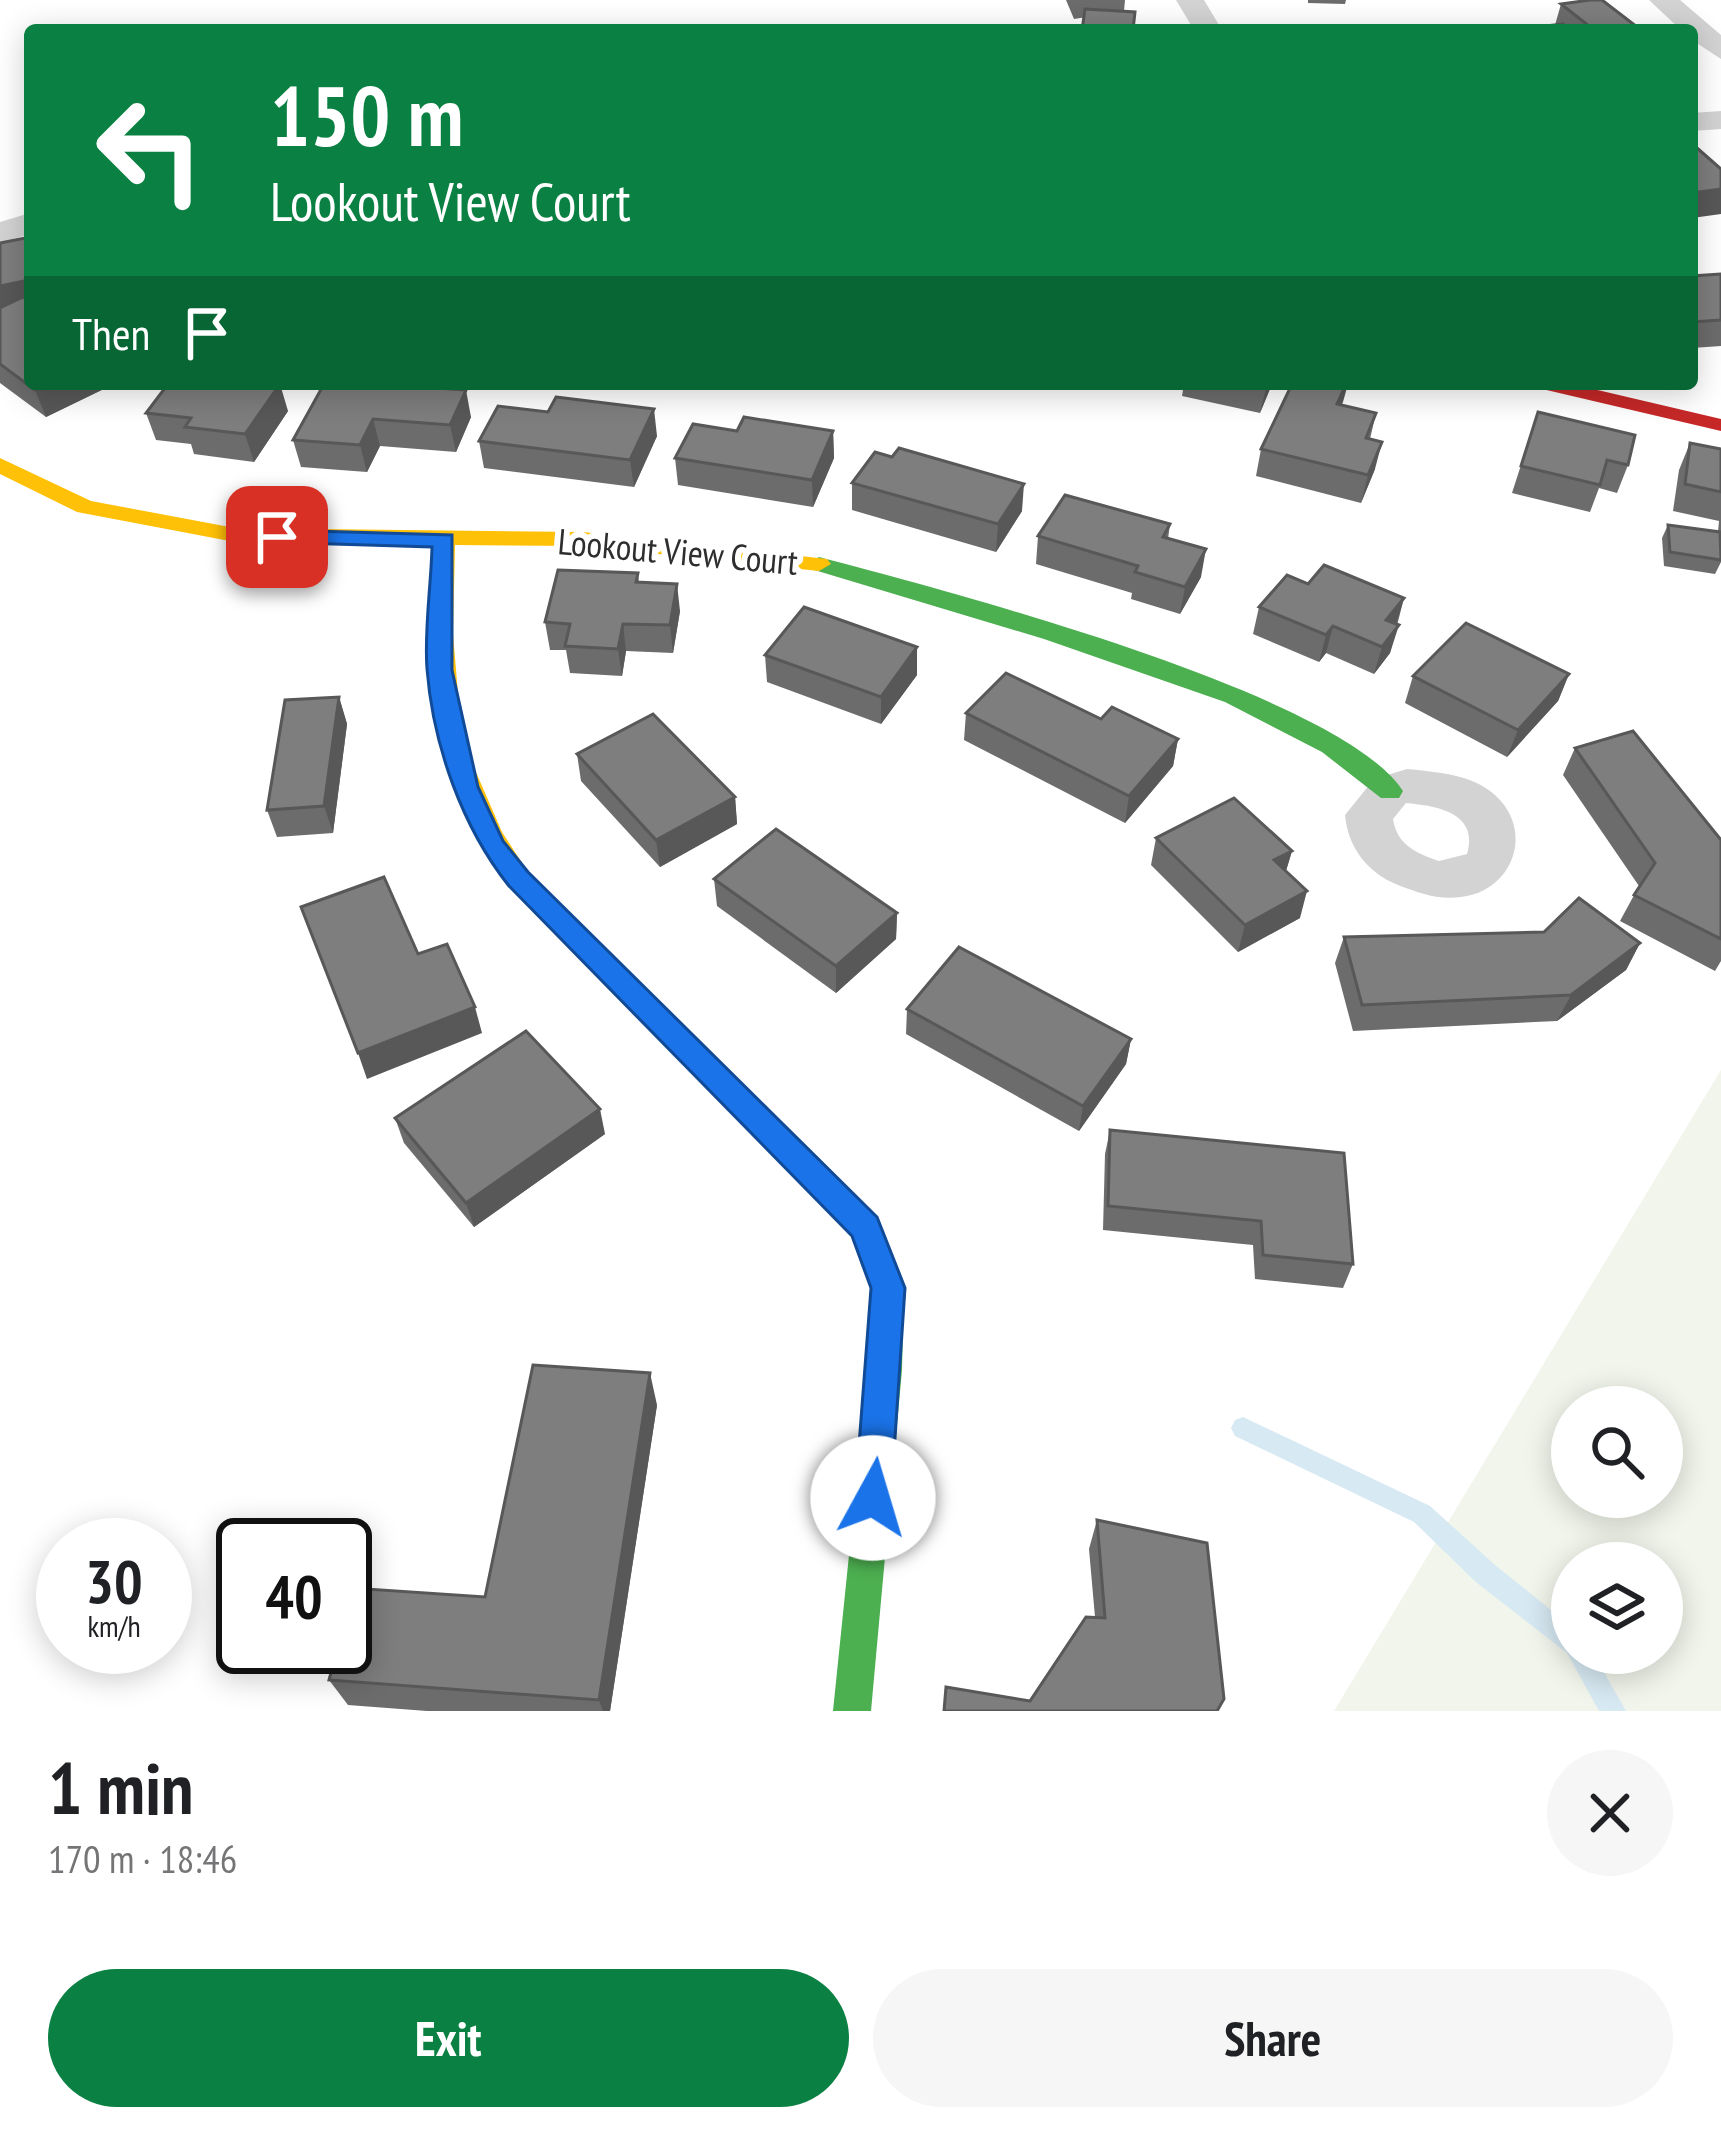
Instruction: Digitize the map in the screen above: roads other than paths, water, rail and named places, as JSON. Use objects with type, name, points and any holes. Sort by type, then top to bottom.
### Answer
[{"type":"street","points":[[1663,0],[1691,24]]},
{"type":"street","points":[[1698,30],[1721,50]]},
{"type":"street","points":[[1571,390],[1721,425]]},
{"type":"street","name":"Lookout View Court","points":[[0,465],[85,507],[235,535],[584,539],[803,559],[1053,633],[1250,700],[1353,756],[1390,791]]},
{"type":"street","points":[[444,540],[440,670],[465,787],[492,846],[518,879],[866,1227],[888,1288],[886,1370],[852,1711]]},
{"type":"waterway","points":[[1243,1428],[1422,1514],[1551,1626]]},
{"type":"waterway","points":[[1591,1674],[1613,1711]]}]
